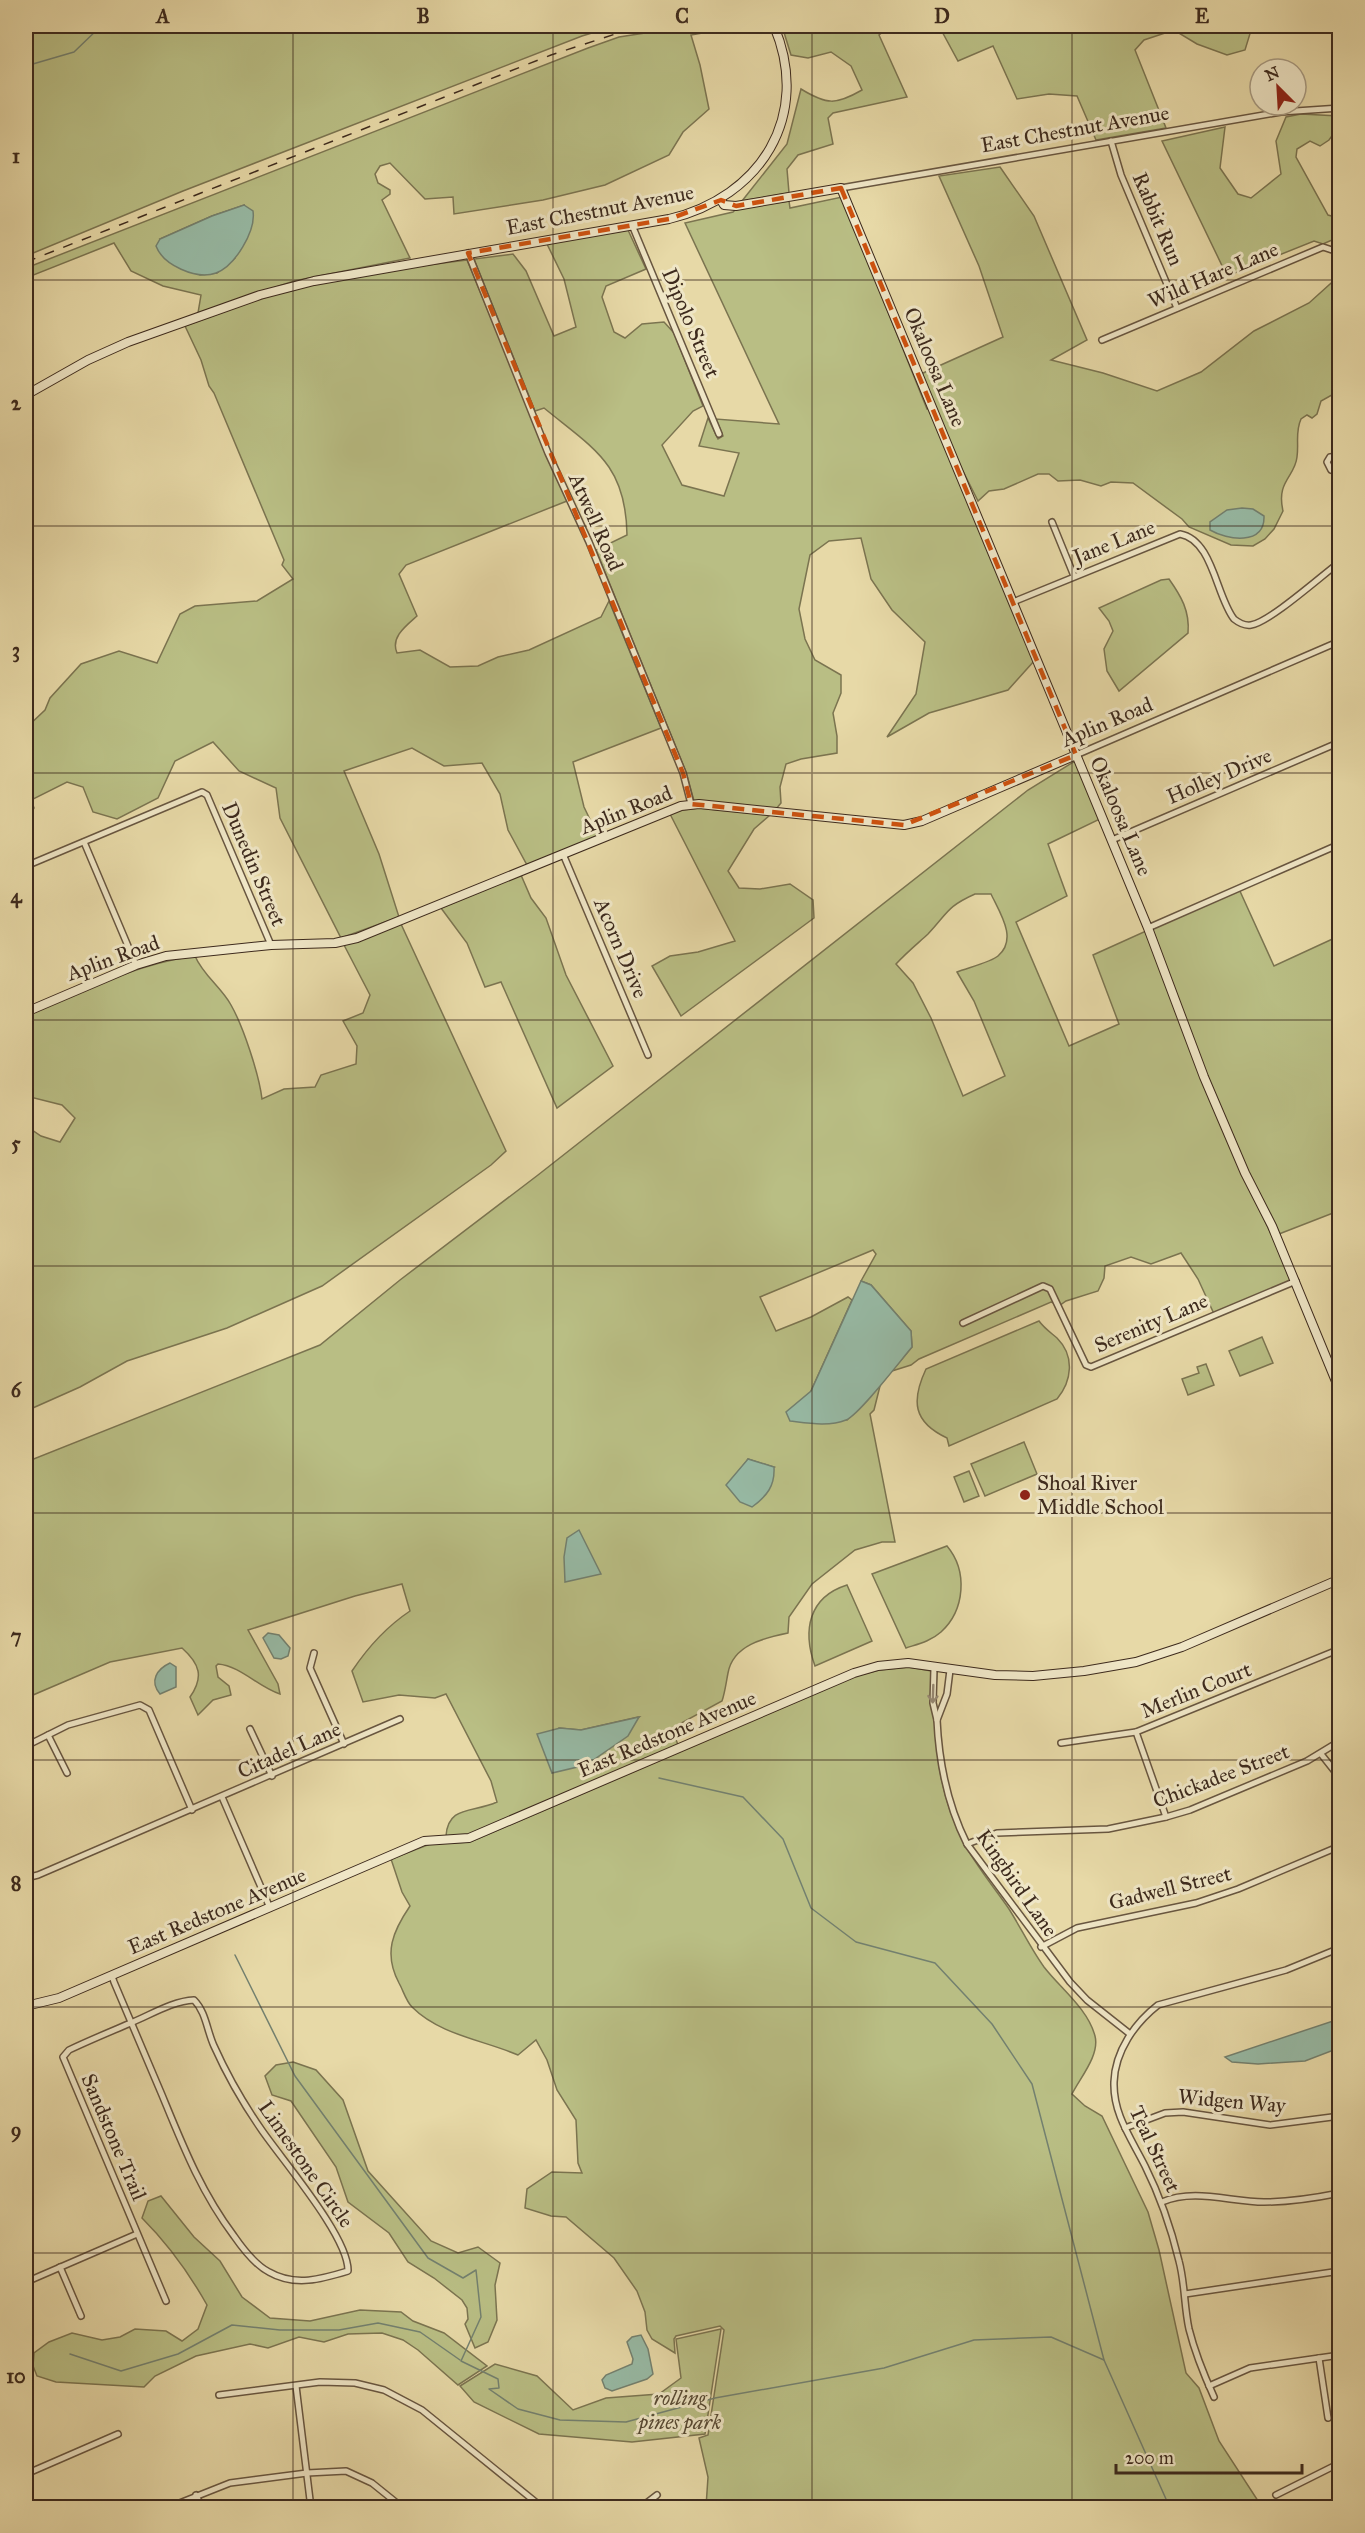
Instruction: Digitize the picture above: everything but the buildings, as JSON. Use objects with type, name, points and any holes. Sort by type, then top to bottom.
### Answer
[{"type":"street","points":[[721,200],[743,183],[758,167],[772,145],[778,129],[784,109],[786,84],[785,61],[774,26]]},
{"type":"street","name":"East Chestnut Avenue","points":[[26,395],[88,360],[128,342],[260,295],[314,280],[686,215],[721,200],[724,205],[736,206],[1281,112],[1340,108]]},
{"type":"street","name":"Rabbit Run","points":[[1111,141],[1121,175],[1177,308]]},
{"type":"street","name":"Okaloosa Lane","points":[[841,188],[1148,928],[1204,1077],[1336,1371],[1340,1391]]},
{"type":"street","name":"Dipolo Street","points":[[632,225],[719,434]]},
{"type":"street","name":"Wild Hare Lane","points":[[1102,340],[1323,247],[1338,252]]},
{"type":"street","name":"Atwell Road","points":[[468,254],[548,453],[589,542],[683,772],[691,804]]},
{"type":"street","points":[[1340,456],[1330,457],[1327,462],[1331,470],[1340,472]]},
{"type":"street","points":[[1052,522],[1074,576]]},
{"type":"street","name":"Jane Lane","points":[[1012,602],[1175,534],[1188,535],[1202,548],[1231,615],[1237,622],[1246,626],[1267,618],[1340,562]]},
{"type":"street","name":"Aplin Road","points":[[26,1012],[136,965],[178,954],[271,945],[335,943],[357,938],[681,806],[691,804],[904,825],[922,821],[1340,641]]},
{"type":"street","name":"Holley Drive","points":[[1112,840],[1340,742]]},
{"type":"street","name":"Dunedin Street","points":[[84,842],[200,793],[207,795],[271,945]]},
{"type":"street","points":[[26,866],[84,842],[136,965]]},
{"type":"street","points":[[1148,928],[1340,844]]},
{"type":"street","name":"Acorn Drive","points":[[563,854],[648,1055]]},
{"type":"street","name":"Serenity Lane","points":[[963,1323],[1043,1286],[1050,1289],[1086,1365],[1090,1367],[1296,1281]]},
{"type":"street","name":"East Redstone Avenue","points":[[26,2006],[59,1998],[424,1841],[469,1838],[854,1673],[878,1666],[908,1663],[995,1675],[1033,1676],[1084,1671],[1136,1662],[1182,1647],[1340,1579]]},
{"type":"street","name":"Merlin Court","points":[[1060,1743],[1136,1732],[1340,1649]]},
{"type":"street","points":[[314,1653],[310,1668],[344,1744]]},
{"type":"street","name":"Kingbird Lane","points":[[934,1668],[933,1703],[937,1720],[942,1778],[967,1844],[1041,1947],[1081,1994],[1130,2034]]},
{"type":"street","name":"Kingbird Lane","points":[[937,1720],[947,1694],[950,1670]]},
{"type":"street","points":[[26,1746],[68,1725],[140,1705],[149,1710],[192,1810]]},
{"type":"street","name":"Citadel Lane","points":[[26,1878],[38,1875],[272,1776],[400,1719]]},
{"type":"street","points":[[250,1729],[272,1776]]},
{"type":"street","points":[[1136,1732],[1166,1817]]},
{"type":"street","points":[[48,1735],[67,1773]]},
{"type":"street","name":"Chickadee Street","points":[[967,1844],[997,1833],[1108,1830],[1166,1817],[1190,1810],[1321,1754],[1340,1741]]},
{"type":"street","points":[[1321,1754],[1340,1778]]},
{"type":"street","points":[[222,1797],[270,1908]]},
{"type":"street","name":"Gadwell Street","points":[[1041,1947],[1077,1928],[1154,1914],[1212,1898],[1340,1846]]},
{"type":"street","name":"Teal Street","points":[[1214,2397],[1194,2346],[1179,2261],[1162,2202],[1118,2114],[1114,2079],[1119,2058],[1130,2034],[1144,2016],[1158,2005],[1286,1970],[1340,1948]]},
{"type":"street","name":"Limestone Circle","points":[[112,1976],[132,2023],[202,2187],[214,2209],[245,2251],[268,2272],[286,2279],[306,2282],[348,2271],[348,2259],[342,2244],[326,2217],[244,2105],[213,2044],[200,2006],[194,2000],[183,2000],[132,2023]]},
{"type":"street","name":"Sandstone Trail","points":[[132,2023],[69,2050],[63,2056],[166,2301]]},
{"type":"street","name":"Widgen Way","points":[[1125,2128],[1165,2113],[1183,2112],[1270,2125],[1340,2116]]},
{"type":"street","points":[[1162,2202],[1188,2195],[1264,2202],[1340,2193]]},
{"type":"street","points":[[26,2282],[137,2234]]},
{"type":"street","points":[[60,2267],[81,2316]]},
{"type":"street","points":[[1185,2294],[1340,2271]]},
{"type":"street","points":[[1209,2386],[1250,2368],[1340,2355]]},
{"type":"street","points":[[1319,2358],[1329,2418]]},
{"type":"street","points":[[219,2395],[320,2382],[355,2383],[396,2395],[422,2410],[543,2508]]},
{"type":"street","points":[[296,2386],[311,2508]]},
{"type":"street","points":[[26,2474],[118,2434]]},
{"type":"street","points":[[1275,2495],[1340,2463]]},
{"type":"street","points":[[167,2508],[230,2483],[307,2473],[346,2471],[372,2482],[403,2508]]},
{"type":"street","points":[[196,2495],[202,2508]]},
{"type":"street","points":[[640,2508],[657,2495]]},
{"type":"highlighted area","points":[[841,188],[1076,755],[904,825],[691,804],[683,773],[468,253],[669,219],[721,200],[736,206]]},
{"type":"green space","points":[[26,26],[615,26],[582,36],[183,191],[26,256]]},
{"type":"green space","points":[[691,26],[742,26],[691,35],[709,109],[683,132],[669,155],[605,185],[543,200],[454,214],[453,197],[425,199],[390,163],[380,166],[375,174],[378,183],[390,190],[390,194],[382,200],[410,258],[294,281],[198,313],[201,295],[163,286],[131,271],[114,243],[26,278],[26,268],[619,37]],"holes":[[[244,205],[235,258],[217,273],[200,275],[160,239],[212,216]]]},
{"type":"green space","points":[[782,26],[890,26],[879,35],[907,97],[833,113],[828,118],[833,144],[798,155],[787,169],[789,193],[742,201],[787,144],[801,89],[818,98],[832,101],[862,90],[851,66],[831,52],[808,58],[791,55]]},
{"type":"green space","points":[[939,26],[1256,26],[1252,27],[1245,50],[1227,55],[1197,44],[1174,30],[1144,40],[1135,50],[1166,128],[1096,140],[1077,96],[1049,94],[1017,99],[993,46],[958,61]]},
{"type":"green space","points":[[1308,114],[1339,116],[1339,133],[1334,133],[1320,146],[1310,141],[1297,149],[1296,157],[1328,215],[1339,218],[1339,237],[1323,244],[1314,241],[1227,276],[1162,141],[1225,127],[1220,168],[1238,194],[1251,198],[1281,174],[1276,141],[1286,117],[1308,117]]},
{"type":"green space","points":[[1000,167],[1034,216],[1087,340],[1051,360],[1103,373],[1157,391],[1201,372],[1254,331],[1309,303],[1339,276],[1339,391],[1321,401],[1317,414],[1312,418],[1307,415],[1301,419],[1298,428],[1296,464],[1282,493],[1283,511],[1274,529],[1265,539],[1253,546],[1231,545],[1189,527],[1182,519],[1133,483],[1111,482],[1101,486],[1080,480],[1058,481],[1049,474],[1038,474],[1004,489],[989,491],[978,501],[921,374],[1003,337],[979,266],[939,176]]},
{"type":"green space","points":[[842,197],[927,409],[929,409],[1034,661],[1008,690],[929,713],[887,737],[916,694],[925,642],[892,610],[871,579],[861,538],[829,541],[810,555],[799,609],[805,639],[815,660],[841,675],[841,693],[833,713],[837,753],[786,764],[780,787],[781,803],[776,809],[694,801],[686,772],[596,550],[627,535],[621,491],[604,460],[592,447],[544,408],[535,411],[474,259],[513,254],[526,271],[554,336],[576,327],[564,279],[547,244],[628,230],[646,269],[606,286],[602,297],[614,332],[625,338],[642,324],[664,322],[674,333],[703,406],[693,411],[662,445],[682,485],[724,496],[739,453],[699,446],[708,418],[718,439],[723,436],[716,419],[779,424],[685,223],[733,212],[736,209],[789,201],[790,208]]},
{"type":"green space","points":[[467,260],[567,501],[406,565],[399,574],[417,616],[401,632],[395,647],[397,653],[420,650],[450,667],[478,666],[498,657],[529,650],[601,617],[609,601],[661,728],[573,762],[584,807],[598,836],[527,865],[508,830],[500,794],[482,763],[444,766],[412,748],[344,771],[379,854],[399,917],[341,938],[280,818],[276,788],[239,771],[213,742],[175,761],[158,798],[117,819],[93,812],[83,787],[67,782],[31,800],[34,808],[26,823],[26,728],[45,710],[50,698],[81,664],[119,651],[157,663],[180,614],[195,606],[257,601],[293,579],[282,565],[284,560],[185,326],[250,302],[300,288],[373,273]]},
{"type":"green space","points":[[1169,579],[1184,604],[1188,618],[1188,633],[1119,691],[1107,671],[1104,649],[1113,631],[1099,608],[1161,580]]},
{"type":"green space","points":[[1075,761],[1100,819],[1048,844],[1067,896],[1016,922],[1069,1046],[1119,1024],[1093,955],[1146,931],[1201,1078],[1293,1283],[1215,1316],[1198,1279],[1181,1253],[1151,1264],[1131,1257],[1105,1266],[1104,1278],[1098,1291],[1066,1301],[1056,1308],[1051,1302],[919,1359],[911,1365],[892,1371],[912,1347],[911,1331],[871,1285],[861,1281],[876,1254],[873,1250],[760,1297],[776,1331],[811,1317],[848,1297],[852,1300],[811,1391],[847,1420],[880,1386],[874,1410],[870,1414],[895,1542],[882,1542],[855,1550],[812,1584],[789,1617],[788,1633],[760,1640],[743,1649],[736,1656],[731,1663],[722,1701],[672,1728],[678,1745],[468,1835],[446,1836],[451,1819],[463,1812],[497,1802],[491,1781],[446,1694],[435,1698],[399,1695],[363,1702],[352,1671],[378,1638],[410,1611],[402,1584],[355,1596],[248,1630],[278,1684],[280,1694],[234,1669],[218,1664],[216,1666],[218,1677],[229,1686],[231,1695],[213,1700],[198,1715],[190,1697],[197,1683],[198,1671],[193,1660],[182,1648],[110,1662],[26,1698],[26,1462],[320,1345],[400,1280],[538,1175],[1028,790]],"holes":[[[975,894],[991,894],[1002,917],[1007,942],[995,958],[957,972],[974,1001],[1005,1076],[963,1096],[931,1018],[913,983],[896,964],[928,934],[948,911]],[[748,1459],[774,1467],[728,1484]],[[638,1717],[639,1717],[552,1772],[559,1728],[581,1730]]]},
{"type":"green space","points":[[699,808],[770,815],[754,829],[728,871],[739,888],[760,889],[790,884],[813,900],[814,918],[681,1016],[652,966],[670,956],[698,952],[735,941],[670,814]]},
{"type":"green space","points":[[521,875],[531,898],[546,918],[566,975],[613,1066],[557,1108],[501,982],[485,987],[467,943],[441,908]]},
{"type":"green space","points":[[1239,889],[1274,966],[1339,936],[1339,1230],[1333,1213],[1279,1234],[1248,1171],[1207,1076],[1152,928]]},
{"type":"green space","points":[[401,924],[506,1151],[491,1165],[322,1286],[227,1328],[127,1361],[80,1387],[26,1411],[26,1235],[30,1232],[26,1218],[26,1126],[41,1136],[60,1142],[75,1118],[62,1105],[26,1096],[26,1016],[130,972],[195,956],[236,1014],[254,1064],[262,1099],[284,1089],[315,1087],[321,1075],[356,1064],[357,1046],[343,1021],[363,1013],[370,995],[344,945]]},
{"type":"green space","points":[[1039,1321],[1063,1345],[1069,1360],[1066,1384],[1057,1399],[949,1446],[947,1438],[927,1425],[918,1410],[918,1391],[926,1369]]},
{"type":"green space","points":[[1262,1337],[1273,1363],[1240,1376],[1229,1351]]},
{"type":"green space","points":[[1206,1364],[1214,1385],[1188,1395],[1182,1379],[1199,1373],[1197,1367]]},
{"type":"green space","points":[[1024,1442],[1037,1474],[985,1496],[971,1464]]},
{"type":"green space","points":[[969,1471],[979,1496],[964,1502],[954,1477]]},
{"type":"green space","points":[[947,1546],[954,1556],[961,1578],[959,1602],[955,1613],[937,1635],[906,1648],[872,1574]]},
{"type":"green space","points":[[847,1585],[872,1641],[815,1666],[809,1640],[812,1616],[824,1598],[834,1590]]},
{"type":"green space","points":[[909,1667],[937,1672],[935,1715],[938,1758],[947,1800],[963,1841],[1009,1909],[1044,1967],[1080,2008],[1091,2026],[1095,2036],[1095,2051],[1072,2094],[1085,2106],[1102,2116],[1148,2212],[1159,2250],[1186,2373],[1199,2388],[1219,2441],[1262,2507],[706,2507],[708,2477],[699,2438],[708,2435],[724,2330],[720,2326],[676,2336],[674,2339],[675,2353],[652,2339],[647,2330],[645,2312],[637,2291],[614,2258],[566,2217],[551,2216],[525,2208],[527,2189],[552,2172],[582,2173],[578,2163],[576,2120],[557,2090],[547,2060],[536,2040],[518,2055],[449,2031],[412,2007],[394,1972],[392,1943],[399,1924],[410,1906],[402,1892],[391,1859],[430,1844],[470,1842],[856,1676],[879,1670]]},
{"type":"green space","points":[[293,2062],[316,2070],[343,2100],[368,2171],[431,2241],[458,2253],[478,2247],[500,2263],[495,2285],[497,2320],[488,2342],[475,2348],[465,2324],[468,2319],[467,2308],[462,2300],[434,2278],[408,2262],[389,2233],[348,2202],[336,2167],[291,2101],[272,2095],[265,2076],[276,2065]]},
{"type":"green space","points":[[161,2196],[194,2237],[220,2261],[242,2297],[270,2318],[310,2321],[360,2310],[401,2312],[413,2321],[444,2333],[487,2366],[458,2385],[418,2350],[403,2340],[382,2333],[348,2334],[324,2342],[299,2337],[268,2348],[250,2344],[196,2356],[155,2376],[144,2387],[56,2382],[37,2376],[33,2366],[34,2353],[49,2342],[72,2333],[102,2340],[120,2337],[135,2329],[166,2331],[182,2341],[198,2329],[207,2305],[178,2259],[142,2218],[148,2201]]},
{"type":"green space","name":"rolling pines park","points":[[721,2329],[705,2434],[632,2442],[539,2434],[474,2402],[460,2386],[495,2364],[537,2376],[573,2410],[606,2398],[659,2394],[681,2378],[676,2339]]},
{"type":"shaded area","points":[[244,205],[253,211],[248,238],[237,256],[216,273],[208,275],[190,273],[181,269],[166,259],[156,246],[160,239],[212,216]]},
{"type":"shaded area","points":[[1253,509],[1264,516],[1263,526],[1258,532],[1252,536],[1235,538],[1210,530],[1210,522],[1227,510]]},
{"type":"shaded area","points":[[861,1281],[871,1285],[911,1331],[912,1347],[870,1398],[846,1420],[825,1424],[790,1421],[786,1412],[811,1391]]},
{"type":"shaded area","points":[[748,1459],[774,1467],[769,1490],[752,1507],[740,1502],[726,1485]]},
{"type":"shaded area","points":[[579,1530],[601,1574],[565,1582],[564,1557],[567,1538]]},
{"type":"shaded area","points":[[268,1633],[279,1635],[290,1648],[288,1656],[281,1659],[274,1658],[263,1638]]},
{"type":"shaded area","points":[[170,1663],[176,1667],[176,1687],[160,1694],[155,1685],[156,1676]]},
{"type":"shaded area","points":[[639,1717],[628,1736],[586,1765],[552,1773],[537,1734],[560,1728],[581,1730]]},
{"type":"shaded area","points":[[1339,2019],[1339,2048],[1305,2061],[1258,2064],[1232,2062],[1225,2057]]},
{"type":"shaded area","points":[[641,2335],[648,2349],[653,2374],[647,2379],[612,2391],[605,2388],[602,2380],[606,2375],[632,2364],[633,2359],[627,2342],[632,2337]]},
{"type":"waterway","points":[[26,66],[74,52],[101,26]]},
{"type":"waterway","points":[[659,1778],[743,1797],[783,1839],[811,1908],[856,1942],[935,1963],[992,2024],[1032,2084],[1104,2360],[1170,2508]]},
{"type":"waterway","points":[[235,1955],[295,2076],[428,2258],[463,2278],[476,2270],[481,2317],[461,2361],[498,2379],[499,2388],[489,2389],[518,2409],[560,2420],[626,2422],[715,2398],[884,2368],[974,2340],[1051,2337],[1104,2360]]},
{"type":"waterway","points":[[70,2354],[121,2371],[178,2354],[232,2325],[280,2330],[339,2330],[378,2323],[420,2332],[460,2360]]},
{"type":"railway","points":[[26,262],[551,55],[640,26]]},
{"type":"place","name":"Shoal River Middle School","points":[[1025,1495]]}]
